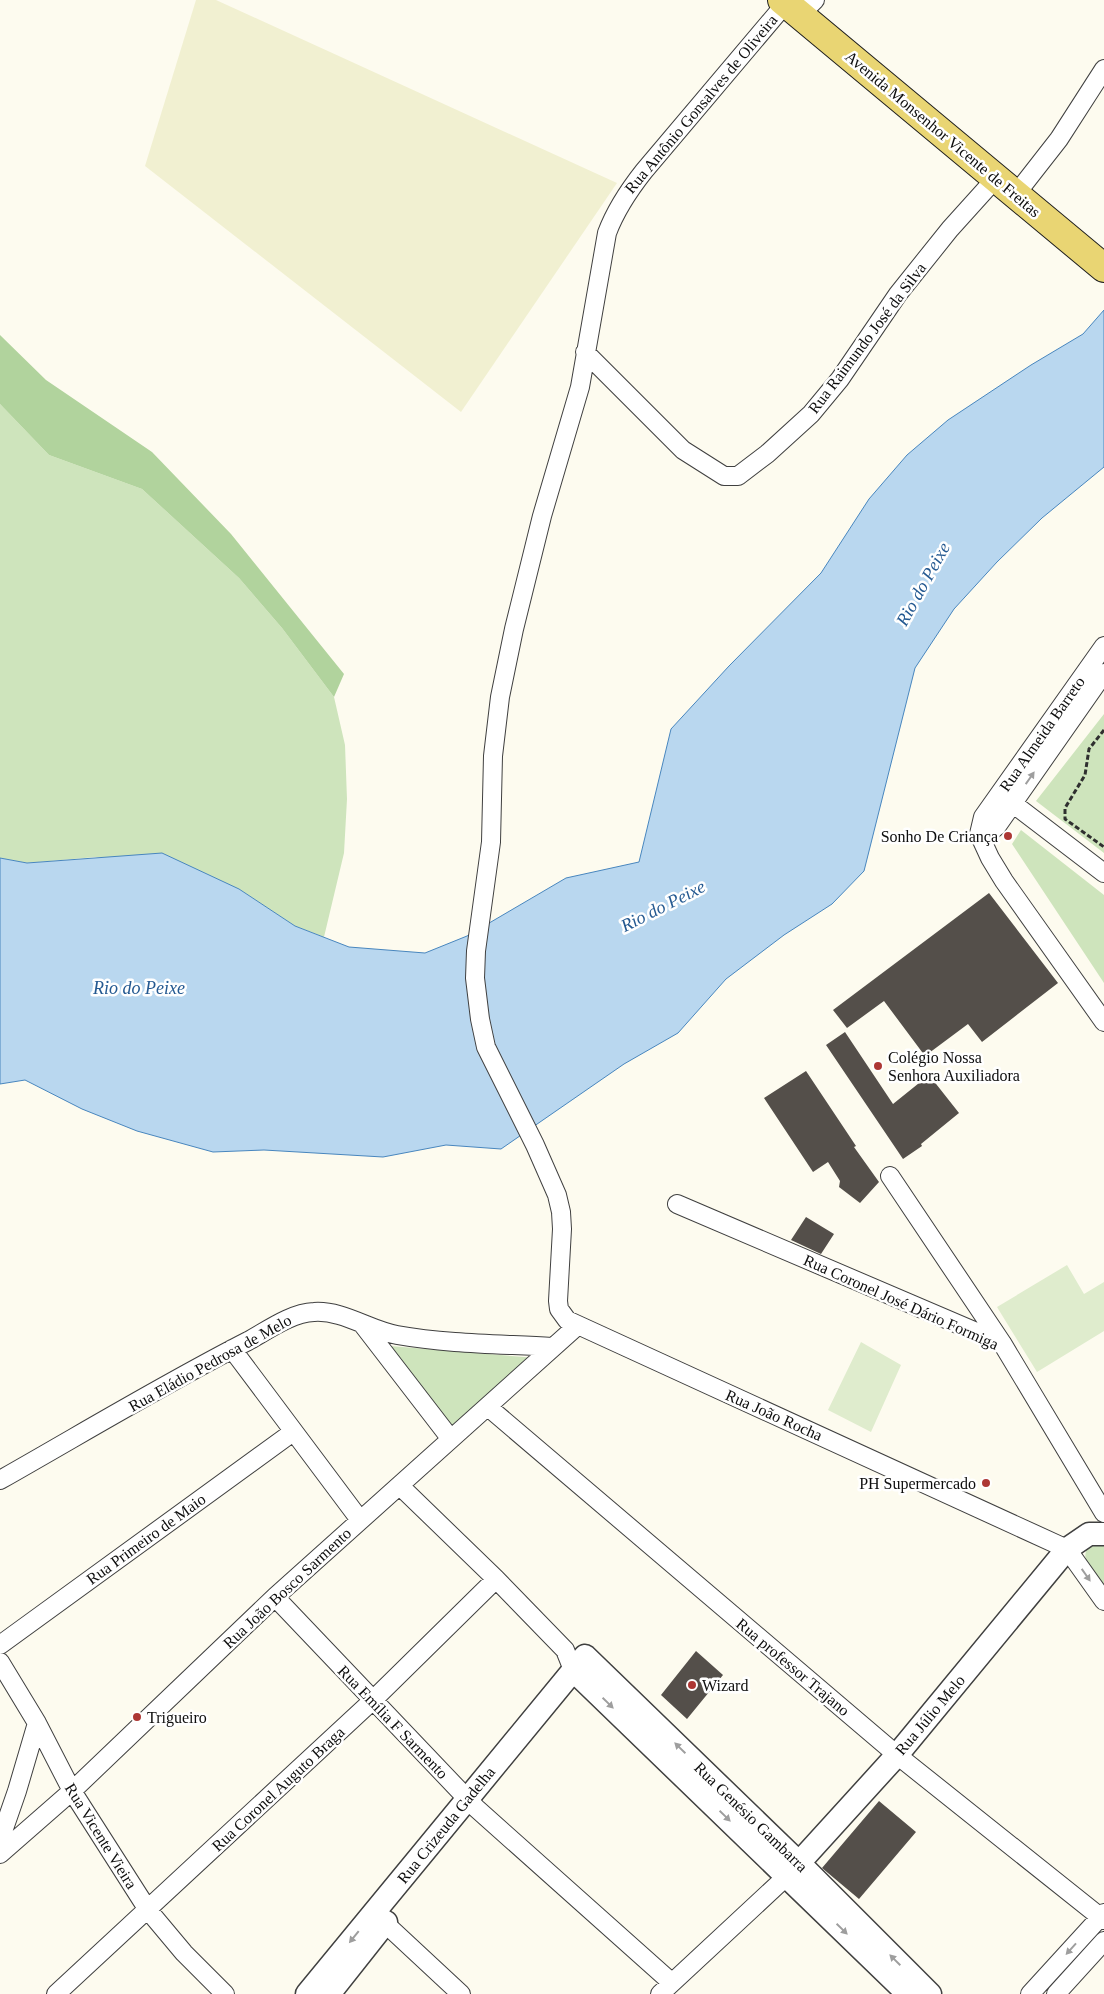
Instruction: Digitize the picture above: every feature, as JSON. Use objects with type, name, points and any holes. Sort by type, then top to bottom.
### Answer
[{"type":"main road","name":"Avenida Monsenhor Vicente de Freitas","points":[[796,5],[1104,268]]},
{"type":"street","name":"Rua Antônio Gonsalves de Oliveira","points":[[562,1229],[559,1204],[550,1178],[486,1047],[480,1019],[475,978],[476,951],[491,842],[493,756],[500,697],[514,630],[542,516],[573,416],[604,247],[613,217],[625,196],[688,117],[796,5]]},
{"type":"street","name":"Rua Raimundo José da Silva","points":[[586,352],[683,450],[724,476],[738,476],[767,454],[811,414],[840,379],[898,294],[950,229],[1006,186],[1059,139],[1104,69]]},
{"type":"street","name":"Rua Almeida Barreto","points":[[1104,646],[984,829],[984,848],[1004,881],[1104,1022]]},
{"type":"street","name":"Rua Almeida Barreto","points":[[1006,798],[1104,673]]},
{"type":"street","points":[[1006,798],[1104,873]]},
{"type":"street","points":[[890,1176],[1002,1343]]},
{"type":"street","name":"Rua Coronel José Dário Formiga","points":[[677,1204],[1002,1343],[1104,1513]]},
{"type":"street","name":"Rua João Rocha","points":[[562,1229],[559,1309],[567,1320],[1067,1549]]},
{"type":"street","name":"Rua Eládio Pedrosa de Melo","points":[[0,1480],[232,1349],[300,1314],[327,1312],[343,1316],[381,1332],[416,1338],[552,1347]]},
{"type":"street","points":[[363,1325],[450,1438]]},
{"type":"street","name":"Rua João Bosco Sarmento","points":[[0,1854],[72,1791],[275,1597],[577,1326]]},
{"type":"street","points":[[232,1349],[360,1520]]},
{"type":"street","name":"Rua professor Trajano","points":[[488,1407],[897,1755],[1103,1916]]},
{"type":"street","name":"Rua Primeiro de Maio","points":[[0,1645],[293,1432]]},
{"type":"street","name":"Rua Genésio Gambarra","points":[[400,1486],[581,1665],[793,1870],[930,1994]]},
{"type":"street","name":"Rua Júlio Melo","points":[[793,1870],[897,1755],[1067,1549],[1089,1534],[1104,1534]]},
{"type":"street","points":[[1067,1549],[1104,1600]]},
{"type":"street","name":"Rua Coronel Auguto Braga","points":[[56,1994],[372,1701],[496,1579]]},
{"type":"street","name":"Rua Emília F Sarmento","points":[[275,1597],[372,1701],[472,1803],[665,1988]]},
{"type":"street","name":"Rua Vicente Vieira","points":[[0,1662],[37,1723],[72,1791],[148,1910],[184,1952],[225,1994]]},
{"type":"street","name":"Rua Crizeuda Gadelha","points":[[307,1994],[379,1918],[581,1665]]},
{"type":"street","points":[[0,1840],[37,1723]]},
{"type":"street","points":[[665,1988],[793,1870]]},
{"type":"street","name":"Rua Genésio Gambarra","points":[[793,1870],[908,1994]]},
{"type":"street","points":[[1030,1994],[1103,1916]]},
{"type":"street","points":[[379,1918],[461,1994]]},
{"type":"street","name":"Rua Crizeuda Gadelha","points":[[329,1994],[379,1918]]},
{"type":"street","points":[[1056,1994],[1104,1941]]},
{"type":"path","points":[[1104,730],[1089,749],[1086,775],[1065,808],[1065,819],[1104,847]]},
{"type":"green space","points":[[196,0],[216,0],[617,183],[461,412],[145,166]]},
{"type":"green space","points":[[0,335],[46,380],[152,452],[231,534],[344,674],[334,697],[282,628],[239,578],[142,489],[49,455],[0,404]]},
{"type":"green space","points":[[0,404],[49,455],[142,489],[239,578],[282,628],[334,697],[345,745],[347,799],[344,853],[324,937],[295,926],[239,889],[96,857],[27,863],[0,858]]},
{"type":"green space","points":[[1104,714],[1104,853],[1036,801]]},
{"type":"green space","points":[[1021,830],[1104,895],[1104,983],[1012,844]]},
{"type":"green space","points":[[1067,1265],[1084,1294],[1104,1282],[1104,1331],[1037,1372],[997,1307]]},
{"type":"green space","points":[[861,1342],[901,1365],[871,1432],[828,1410]]},
{"type":"green space","points":[[390,1346],[537,1358],[457,1433]]},
{"type":"green space","points":[[1104,1541],[1104,1588],[1092,1573],[1085,1557],[1089,1545]]},
{"type":"water","name":"Rio do Peixe","points":[[1104,310],[1104,467],[1042,518],[997,562],[954,609],[915,668],[864,871],[832,904],[784,935],[726,979],[678,1033],[624,1064],[501,1149],[446,1145],[383,1157],[264,1150],[213,1152],[137,1131],[82,1109],[25,1080],[0,1084],[0,858],[27,863],[162,853],[239,889],[295,926],[349,947],[425,953],[467,936],[566,878],[639,862],[671,729],[729,666],[821,573],[869,499],[907,455],[948,420],[1031,365],[1083,334]]},
{"type":"building","points":[[989,893],[1058,983],[982,1042],[968,1024],[925,1056],[884,1001],[847,1028],[833,1010]]},
{"type":"building","points":[[845,1032],[893,1104],[929,1075],[959,1113],[921,1144],[922,1146],[903,1159],[826,1045]]},
{"type":"building","points":[[806,1071],[856,1146],[854,1147],[879,1182],[860,1203],[839,1187],[840,1181],[828,1162],[813,1172],[764,1098]]},
{"type":"building","points":[[806,1217],[834,1234],[821,1254],[791,1240]]},
{"type":"building","name":"Wizard","points":[[696,1651],[723,1675],[687,1719],[661,1695]]},
{"type":"building","points":[[879,1801],[916,1832],[859,1899],[822,1868]]},
{"type":"place","name":"Sonho De Criança","points":[[1008,836]]},
{"type":"place","name":"Colégio Nossa Senhora Auxiliadora","points":[[878,1066]]},
{"type":"place","name":"PH Supermercado","points":[[986,1483]]},
{"type":"place","name":"Wizard","points":[[692,1685]]},
{"type":"place","name":"Trigueiro","points":[[137,1717]]}]
